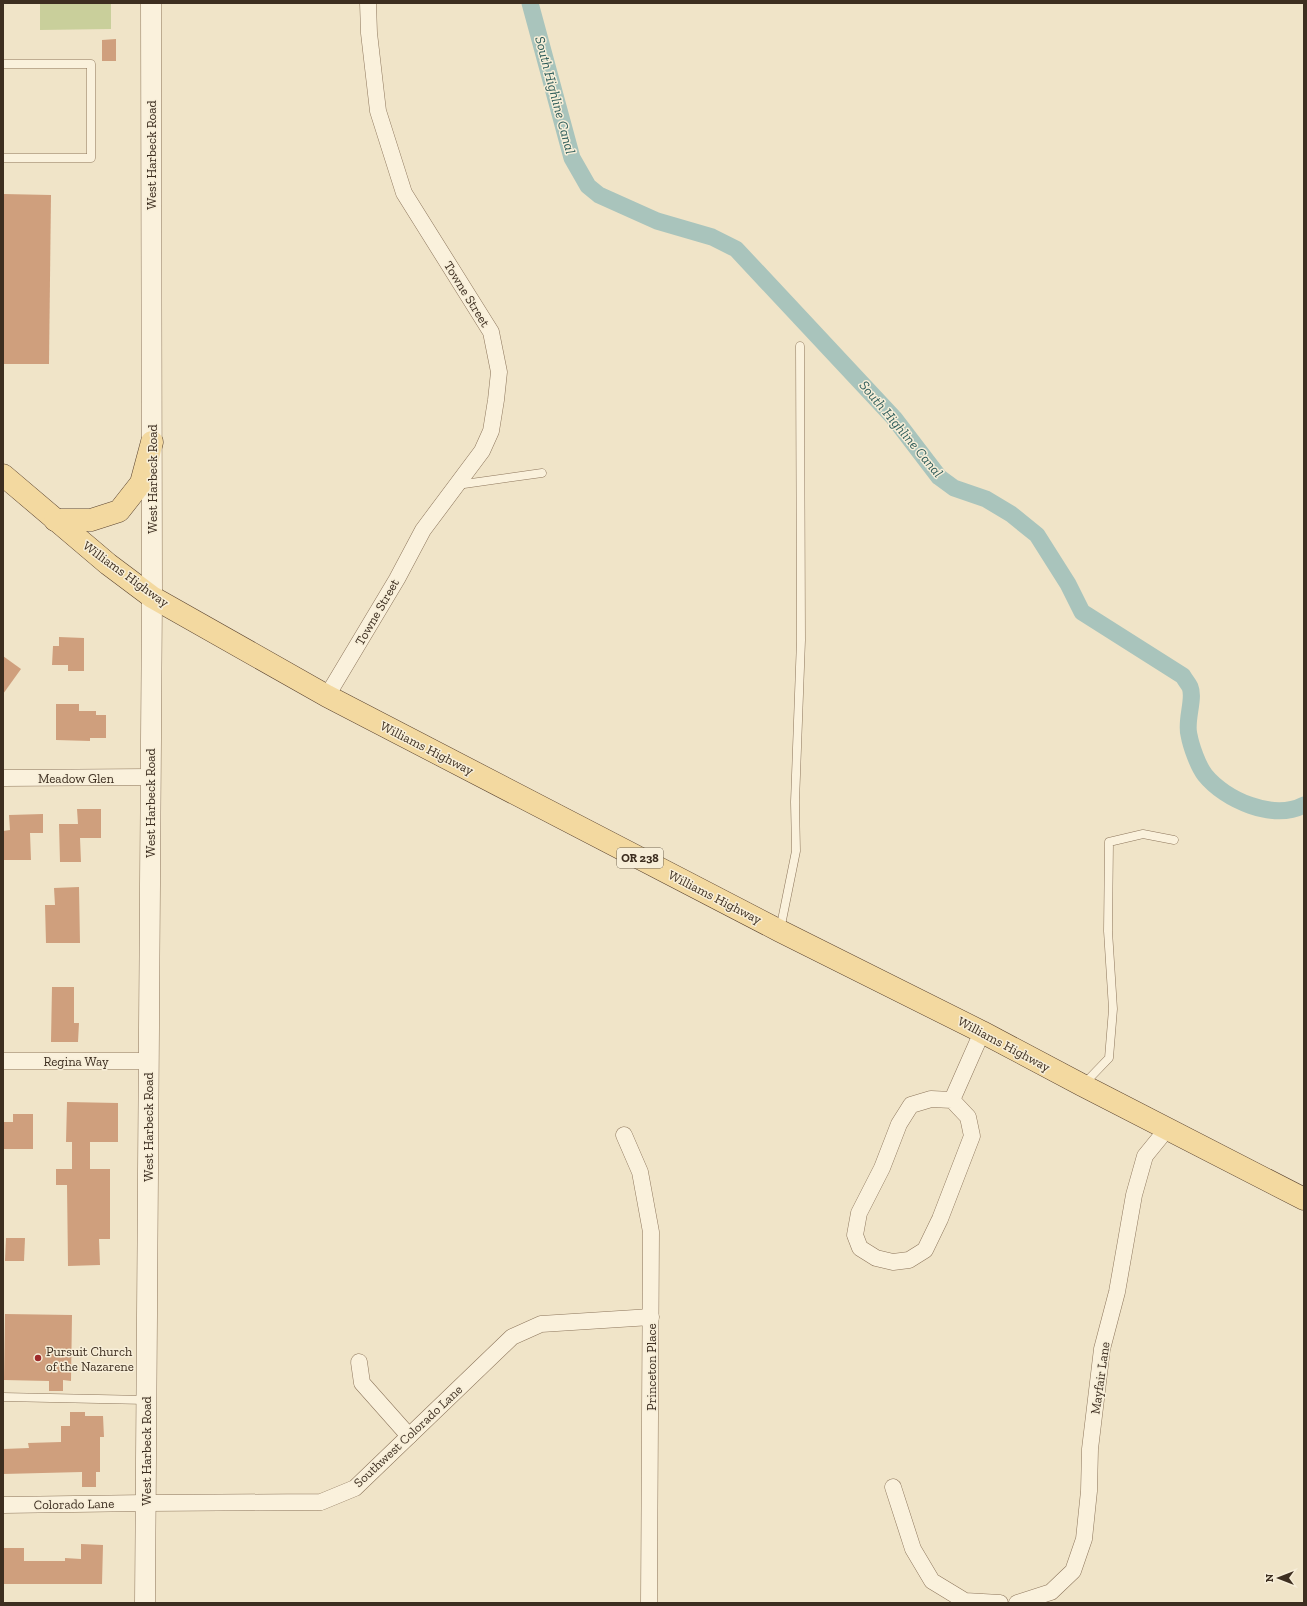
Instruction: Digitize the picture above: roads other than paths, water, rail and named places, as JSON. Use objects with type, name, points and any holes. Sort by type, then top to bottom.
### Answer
[{"type":"main road","points":[[55,520],[91,520],[119,511],[141,483],[152,442]]},
{"type":"main road","name":"Williams Highway","points":[[3,476],[108,564],[152,597],[327,696],[780,931],[982,1032],[1304,1199]]},
{"type":"street","name":"West Harbeck Road","points":[[145,1603],[152,597],[151,3]]},
{"type":"street","name":"Towne Street","points":[[327,696],[397,579],[423,530],[482,451],[491,431],[499,372],[491,332],[404,193],[378,111],[369,33],[368,3]]},
{"type":"street","name":"Meadow Glen","points":[[3,778],[150,777]]},
{"type":"street","points":[[952,1100],[982,1032]]},
{"type":"street","name":"Regina Way","points":[[3,1061],[148,1061]]},
{"type":"street","points":[[931,1099],[952,1100],[968,1117],[972,1136],[940,1219],[925,1250],[909,1260],[893,1262],[876,1258],[860,1248],[856,1235],[859,1213],[882,1168],[899,1124],[911,1105],[931,1099]]},
{"type":"street","name":"Mayfair Lane","points":[[1017,1603],[1051,1592],[1073,1571],[1084,1539],[1089,1491],[1090,1449],[1102,1349],[1117,1292],[1134,1195],[1145,1156],[1168,1129]]},
{"type":"street","name":"Princeton Place","points":[[624,1135],[640,1172],[651,1232],[649,1603]]},
{"type":"street","name":"Southwest Colorado Lane","points":[[146,1503],[321,1502],[355,1488],[512,1337],[541,1324],[651,1317]]},
{"type":"street","points":[[359,1362],[362,1382],[409,1436]]},
{"type":"street","points":[[893,1487],[913,1549],[932,1581],[965,1602],[1000,1603]]},
{"type":"street","name":"Colorado Lane","points":[[3,1505],[146,1503]]},
{"type":"lane","points":[[3,64],[92,64],[92,158],[3,158]]},
{"type":"lane","points":[[780,931],[796,851],[795,802],[801,640],[800,346]]},
{"type":"lane","points":[[456,485],[542,473]]},
{"type":"lane","points":[[1082,1085],[1109,1058],[1113,1009],[1108,931],[1109,842],[1143,834],[1174,840]]},
{"type":"lane","points":[[3,1398],[146,1400]]},
{"type":"waterway","name":"South Highline Canal","points":[[530,3],[572,158],[588,186],[599,195],[657,221],[712,237],[736,249],[894,418],[939,477],[954,488],[986,499],[1011,514],[1037,535],[1068,584],[1082,612],[1183,676],[1190,687],[1191,692],[1188,723],[1191,745],[1202,771],[1214,784],[1237,800],[1264,809],[1278,811],[1304,805]]},
{"type":"place","name":"Pursuit Church of the Nazarene","points":[[38,1358]]}]
